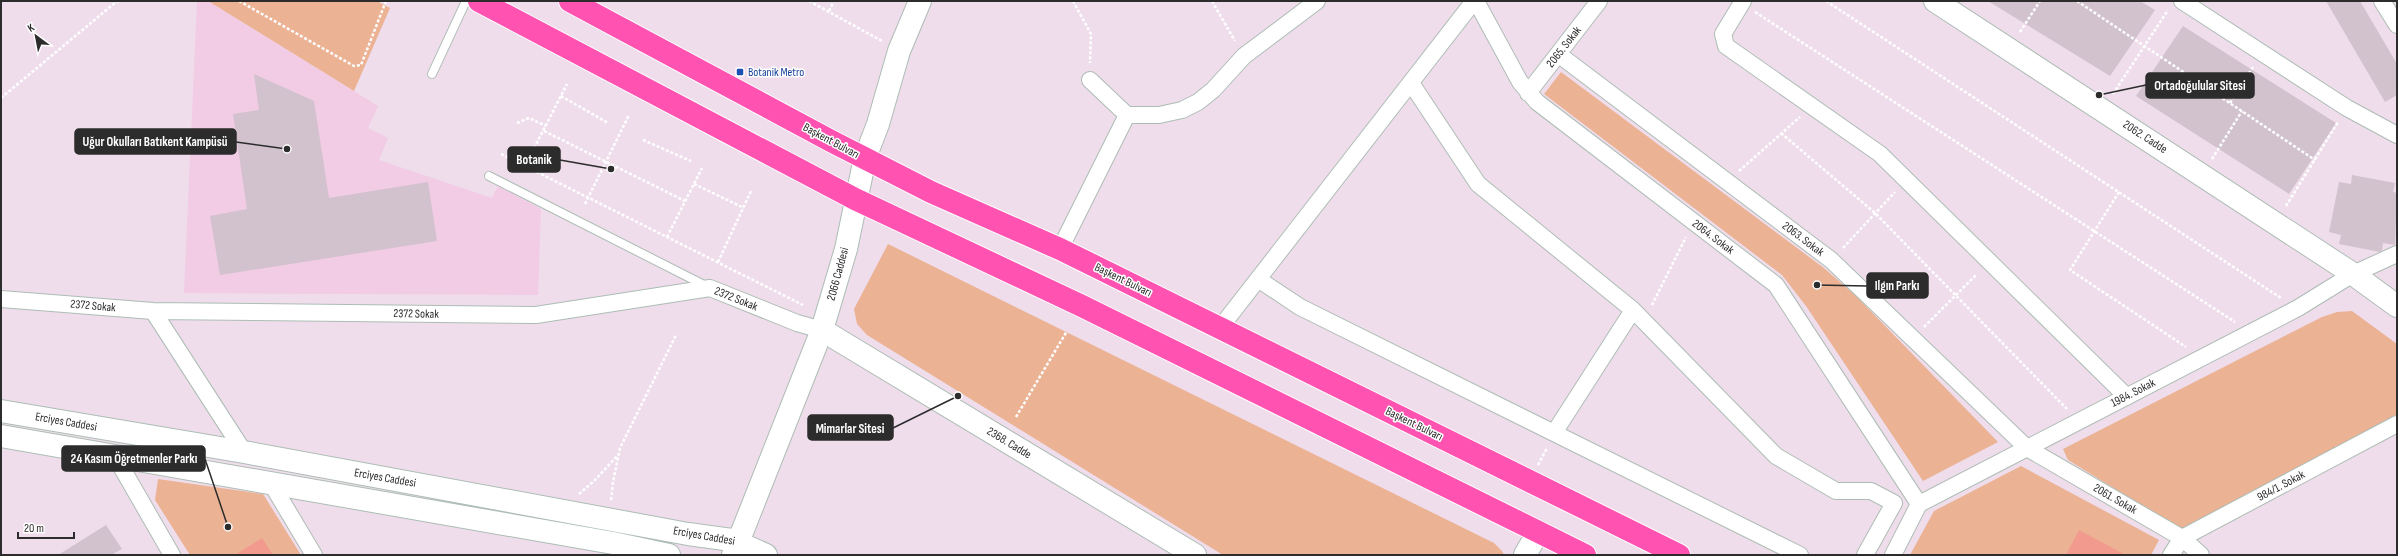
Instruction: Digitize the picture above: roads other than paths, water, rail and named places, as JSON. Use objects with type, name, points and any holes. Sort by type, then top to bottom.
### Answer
[{"type":"main road","points":[[479,1],[855,199],[1082,306],[1585,555]]},
{"type":"main road","name":"Başkent Bulvarı","points":[[570,1],[864,158],[931,192],[1060,249],[1679,555]]},
{"type":"street","name":"2066 Caddesi","points":[[736,548],[822,330],[846,249],[864,158],[878,124],[899,51],[920,1]]},
{"type":"street","points":[[1090,80],[1127,115],[1159,115],[1182,110],[1198,102],[1213,90],[1244,56],[1316,1]]},
{"type":"street","points":[[1220,328],[1475,1]]},
{"type":"street","name":"2064. Sokak","points":[[1475,1],[1528,93],[1537,102],[1771,280],[1781,291],[1919,504]]},
{"type":"street","name":"2065. Sokak","points":[[1528,93],[1599,1]]},
{"type":"street","name":"2062. Cadde","points":[[1935,1],[2354,274],[2397,306]]},
{"type":"street","points":[[2382,1],[2397,25]]},
{"type":"street","points":[[1742,2],[1723,34],[1726,46],[1880,154],[2127,397]]},
{"type":"street","points":[[2176,4],[2262,53],[2347,108],[2397,135]]},
{"type":"street","name":"2063. Sokak","points":[[1558,54],[1832,260],[2028,448]]},
{"type":"street","points":[[1411,83],[1478,184],[1639,316],[1776,456],[1836,491],[1871,491],[1894,503],[1865,555]]},
{"type":"street","points":[[1060,249],[1127,115]]},
{"type":"street","name":"1984. Sokak","points":[[1919,504],[2298,308],[2354,274],[2397,254]]},
{"type":"street","points":[[1258,279],[1300,307],[1800,555]]},
{"type":"street","name":"2372 Sokak","points":[[1,299],[153,311],[536,315],[710,288],[797,323],[822,330]]},
{"type":"street","points":[[153,311],[244,452]]},
{"type":"street","points":[[1554,433],[1639,316]]},
{"type":"street","name":"2368. Cadde","points":[[822,330],[1195,555]]},
{"type":"street","name":"Erciyes Caddesi","points":[[1,411],[244,452],[766,555]]},
{"type":"street","name":"984/1. Sokak","points":[[2171,555],[2182,538],[2397,424]]},
{"type":"street","points":[[119,431],[115,456],[172,555]]},
{"type":"street","name":"Erciyes Caddesi","points":[[1,436],[271,483],[612,549],[669,555]]},
{"type":"street","name":"2061. Sokak","points":[[2028,448],[2182,538],[2201,555]]},
{"type":"street","points":[[271,483],[314,555]]},
{"type":"street","points":[[1893,555],[1919,504]]},
{"type":"street","points":[[1525,555],[1538,532]]},
{"type":"lane","points":[[432,74],[466,1]]},
{"type":"lane","points":[[489,176],[710,288]]},
{"type":"place","name":"Botanik Metro","points":[[740,72]]},
{"type":"place","name":"Ortadoğulular Sitesi","points":[[2099,95]]},
{"type":"place","name":"Uğur Okulları Batıkent Kampüsü","points":[[287,149]]},
{"type":"place","name":"Botanik","points":[[611,169]]},
{"type":"place","name":"Ilgın Parkı","points":[[1817,285]]},
{"type":"place","name":"Mimarlar Sitesi","points":[[958,396]]},
{"type":"place","name":"24 Kasım Öğretmenler Parkı","points":[[228,527]]}]
